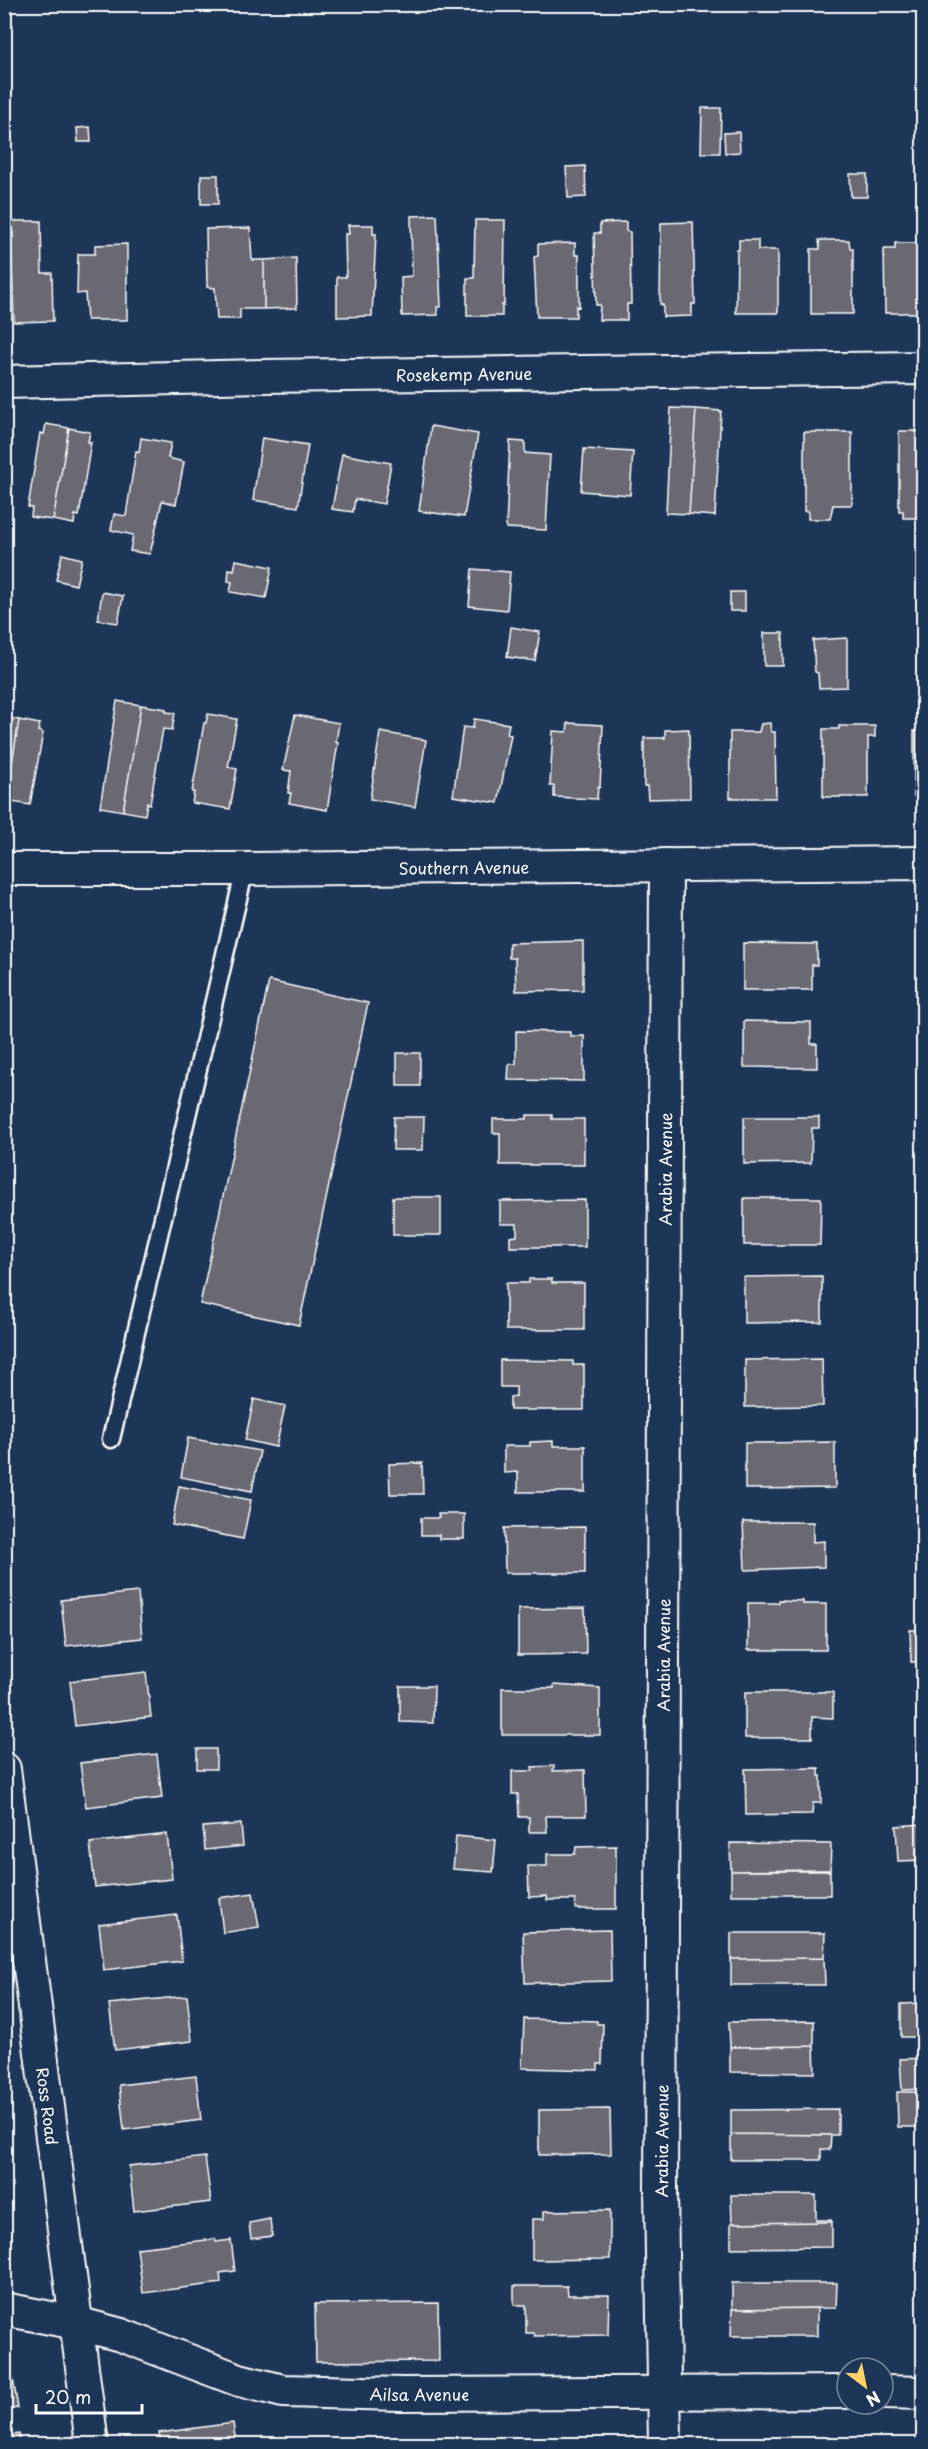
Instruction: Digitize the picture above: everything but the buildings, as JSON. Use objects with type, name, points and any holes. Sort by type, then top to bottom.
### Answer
[{"type":"street","name":"Rosekemp Avenue","points":[[4,382],[252,376],[924,368]]},
{"type":"street","name":"Southern Avenue","points":[[4,869],[924,863]]},
{"type":"street","name":"Arabia Avenue","points":[[665,2445],[661,2190],[666,865]]},
{"type":"street","name":"Ross Road","points":[[4,1769],[92,2445]]},
{"type":"street","name":"Ailsa Avenue","points":[[4,2309],[76,2323],[121,2336],[239,2380],[284,2391],[401,2394],[835,2392]]},
{"type":"street","points":[[895,2392],[924,2392]]},
{"type":"lane","points":[[111,1439],[244,869]]}]
